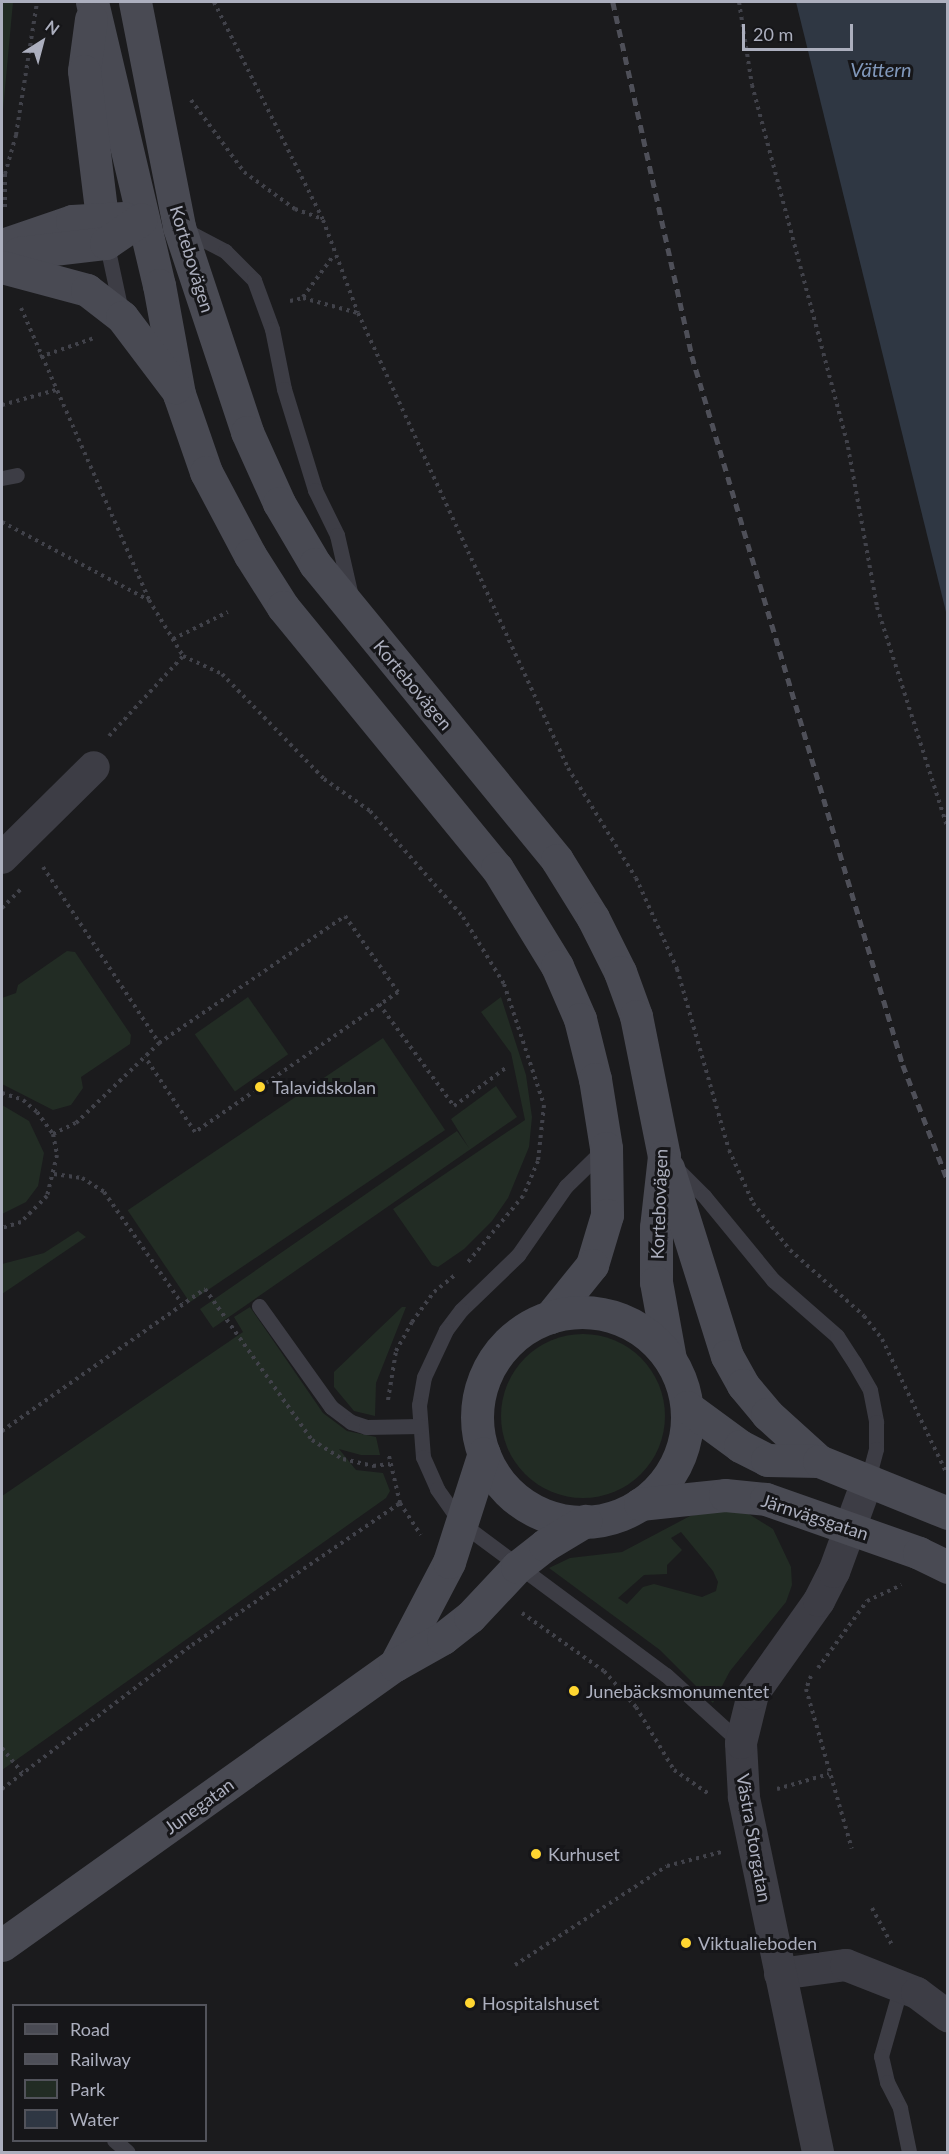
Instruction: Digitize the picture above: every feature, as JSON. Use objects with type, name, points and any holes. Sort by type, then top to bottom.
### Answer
[{"type":"street","name":"Kortebovägen","points":[[135,2],[179,227],[248,432],[279,503],[315,564],[356,617],[543,843],[593,918],[620,972],[636,1016],[664,1156],[656,1227],[656,1282],[670,1359]]},
{"type":"street","name":"Kortebovägen","points":[[92,8],[108,62],[141,219],[159,285],[179,393],[206,472],[250,555],[284,607],[497,868],[532,920],[580,1019],[596,1079],[606,1148],[607,1215],[600,1246],[592,1265],[550,1317]]},
{"type":"street","points":[[92,8],[84,71],[104,230]]},
{"type":"street","points":[[2,254],[141,219],[179,227]]},
{"type":"street","points":[[3,230],[72,221],[104,230]]},
{"type":"street","points":[[2,267],[87,290],[122,317],[179,393]]},
{"type":"street","points":[[12,847],[94,768]]},
{"type":"street","points":[[664,1156],[727,1356],[743,1385],[767,1414],[819,1461]]},
{"type":"street","points":[[572,1312],[617,1317],[656,1341],[670,1359],[682,1382],[687,1407],[685,1439],[674,1469],[640,1504],[614,1517],[585,1521],[550,1516],[518,1499],[498,1479],[484,1453],[477,1412],[488,1370],[513,1337],[550,1317],[572,1312]]},
{"type":"street","points":[[687,1407],[740,1446],[767,1460],[819,1461],[948,1513]]},
{"type":"street","name":"Junegatan","points":[[395,1665],[449,1562],[484,1453]]},
{"type":"street","name":"Västra Storgatan","points":[[819,2152],[744,1797],[741,1743],[753,1694],[819,1601],[834,1572],[868,1479]]},
{"type":"street","name":"Järnvägsgatan","points":[[640,1504],[725,1495],[766,1499],[919,1552],[948,1567]]},
{"type":"street","name":"Junegatan","points":[[2,1945],[395,1665],[443,1638],[517,1568],[545,1545],[585,1521]]},
{"type":"street","points":[[780,1974],[846,1965],[901,1986],[948,2016]]},
{"type":"lane","points":[[179,227],[225,251],[254,280],[272,329],[284,389],[315,490],[337,535],[356,617]]},
{"type":"lane","points":[[104,230],[122,317]]},
{"type":"lane","points":[[2,478],[17,475]]},
{"type":"lane","points":[[606,1148],[566,1186],[518,1255],[461,1310],[446,1330],[424,1377],[420,1426],[423,1457],[437,1489],[461,1523],[517,1568],[666,1675],[741,1743]]},
{"type":"lane","points":[[664,1156],[704,1196],[773,1280],[837,1336],[854,1362],[870,1390],[876,1422],[876,1449],[868,1479]]},
{"type":"lane","points":[[259,1306],[331,1407],[351,1422],[384,1426],[420,1426]]},
{"type":"lane","points":[[901,1986],[881,2056],[887,2082],[900,2108],[909,2152]]},
{"type":"lane","points":[[116,2142],[128,2152]]},
{"type":"path","points":[[3,230],[5,174],[16,135],[37,2]]},
{"type":"path","points":[[214,2],[323,220],[358,313],[568,768],[636,878],[673,959],[729,1150],[753,1203],[790,1250],[864,1316],[882,1340],[947,1470],[947,1478]]},
{"type":"path","points":[[739,2],[752,85],[848,447],[877,607],[948,830]]},
{"type":"path","points":[[188,97],[202,111],[244,172],[295,209],[323,220]]},
{"type":"path","points":[[335,255],[303,298],[358,313]]},
{"type":"path","points":[[18,296],[40,357],[149,600],[183,656],[222,674],[324,780],[370,812],[463,917],[504,984],[544,1105],[538,1161],[523,1196],[463,1268],[434,1292],[396,1351],[384,1426],[390,1464],[400,1503],[425,1541],[449,1562]]},
{"type":"path","points":[[40,357],[95,338]]},
{"type":"path","points":[[2,405],[56,390]]},
{"type":"path","points":[[2,522],[149,600]]},
{"type":"path","points":[[173,639],[228,612]]},
{"type":"path","points":[[94,768],[95,751],[183,656]]},
{"type":"path","points":[[12,847],[159,1043]]},
{"type":"path","points":[[53,1134],[76,1123],[159,1043],[345,916],[398,992],[195,1132],[145,1057]]},
{"type":"path","points":[[379,1004],[454,1106],[507,1067]]},
{"type":"path","points":[[2,1093],[23,1100],[53,1134],[57,1155],[47,1196],[21,1222],[2,1228]]},
{"type":"path","points":[[54,1174],[82,1178],[104,1192],[182,1304]]},
{"type":"path","points":[[2,1431],[205,1289],[295,1421],[327,1452],[358,1464],[390,1464]]},
{"type":"path","points":[[2,1789],[192,1645],[400,1503]]},
{"type":"path","points":[[852,1849],[806,1689],[811,1677],[867,1601],[908,1580],[919,1552]]},
{"type":"path","points":[[494,1592],[604,1671],[636,1707],[674,1770],[719,1801],[744,1797],[829,1774]]},
{"type":"path","points":[[2,1748],[22,1773]]},
{"type":"path","points":[[515,1965],[667,1866],[754,1843]]},
{"type":"green space","points":[[2,2],[13,2],[2,121]]},
{"type":"green space","points":[[67,951],[75,952],[131,1035],[130,1044],[81,1077],[83,1088],[71,1105],[53,1110],[2,1084],[2,998],[16,993],[18,985]]},
{"type":"green space","points":[[248,997],[288,1054],[235,1092],[195,1034]]},
{"type":"green space","points":[[501,997],[526,1075],[532,1117],[529,1147],[508,1198],[492,1221],[464,1249],[438,1267],[432,1265],[393,1209],[525,1120],[511,1053],[481,1012]]},
{"type":"green space","points":[[383,1038],[445,1130],[190,1302],[128,1210]]},
{"type":"green space","points":[[496,1086],[517,1117],[213,1328],[200,1309],[457,1131],[469,1148],[451,1119]]},
{"type":"green space","points":[[2,1105],[29,1121],[44,1153],[38,1186],[26,1202],[2,1214]]},
{"type":"green space","points":[[78,1231],[86,1237],[2,1294],[2,1264],[44,1253]]},
{"type":"green space","points":[[250,1307],[323,1413],[347,1431],[376,1437],[380,1455],[361,1455],[339,1449],[356,1470],[383,1473],[390,1491],[386,1498],[2,1770],[2,1496],[243,1332],[234,1317]]},
{"type":"green space","points":[[402,1307],[406,1307],[376,1383],[375,1416],[354,1411],[334,1387],[334,1372]]},
{"type":"green space","points":[[583,1334],[599,1335],[615,1340],[641,1358],[659,1384],[664,1400],[664,1432],[659,1448],[641,1474],[615,1492],[599,1497],[583,1498],[567,1497],[551,1492],[525,1474],[507,1448],[502,1432],[501,1416],[502,1400],[507,1384],[525,1358],[551,1340],[567,1335]]},
{"type":"green space","points":[[721,1508],[744,1511],[773,1529],[791,1567],[792,1585],[786,1602],[730,1671],[713,1703],[660,1650],[549,1568],[570,1558],[622,1552],[690,1516]],"holes":[[[681,1532],[713,1571],[718,1582],[716,1591],[702,1597],[654,1584],[643,1587],[627,1604],[618,1598],[644,1575],[667,1574],[667,1565],[682,1550],[671,1538]]]},
{"type":"water","name":"Vättern","points":[[796,2],[947,2],[947,616]]},
{"type":"railway","points":[[613,2],[692,356],[903,1065],[948,1181]]},
{"type":"place","name":"Talavidskolan","points":[[260,1087]]},
{"type":"place","name":"Junebäcksmonumentet","points":[[574,1691]]},
{"type":"place","name":"Kurhuset","points":[[536,1854]]},
{"type":"place","name":"Viktualieboden","points":[[686,1943]]},
{"type":"place","name":"Hospitalshuset","points":[[470,2003]]}]
